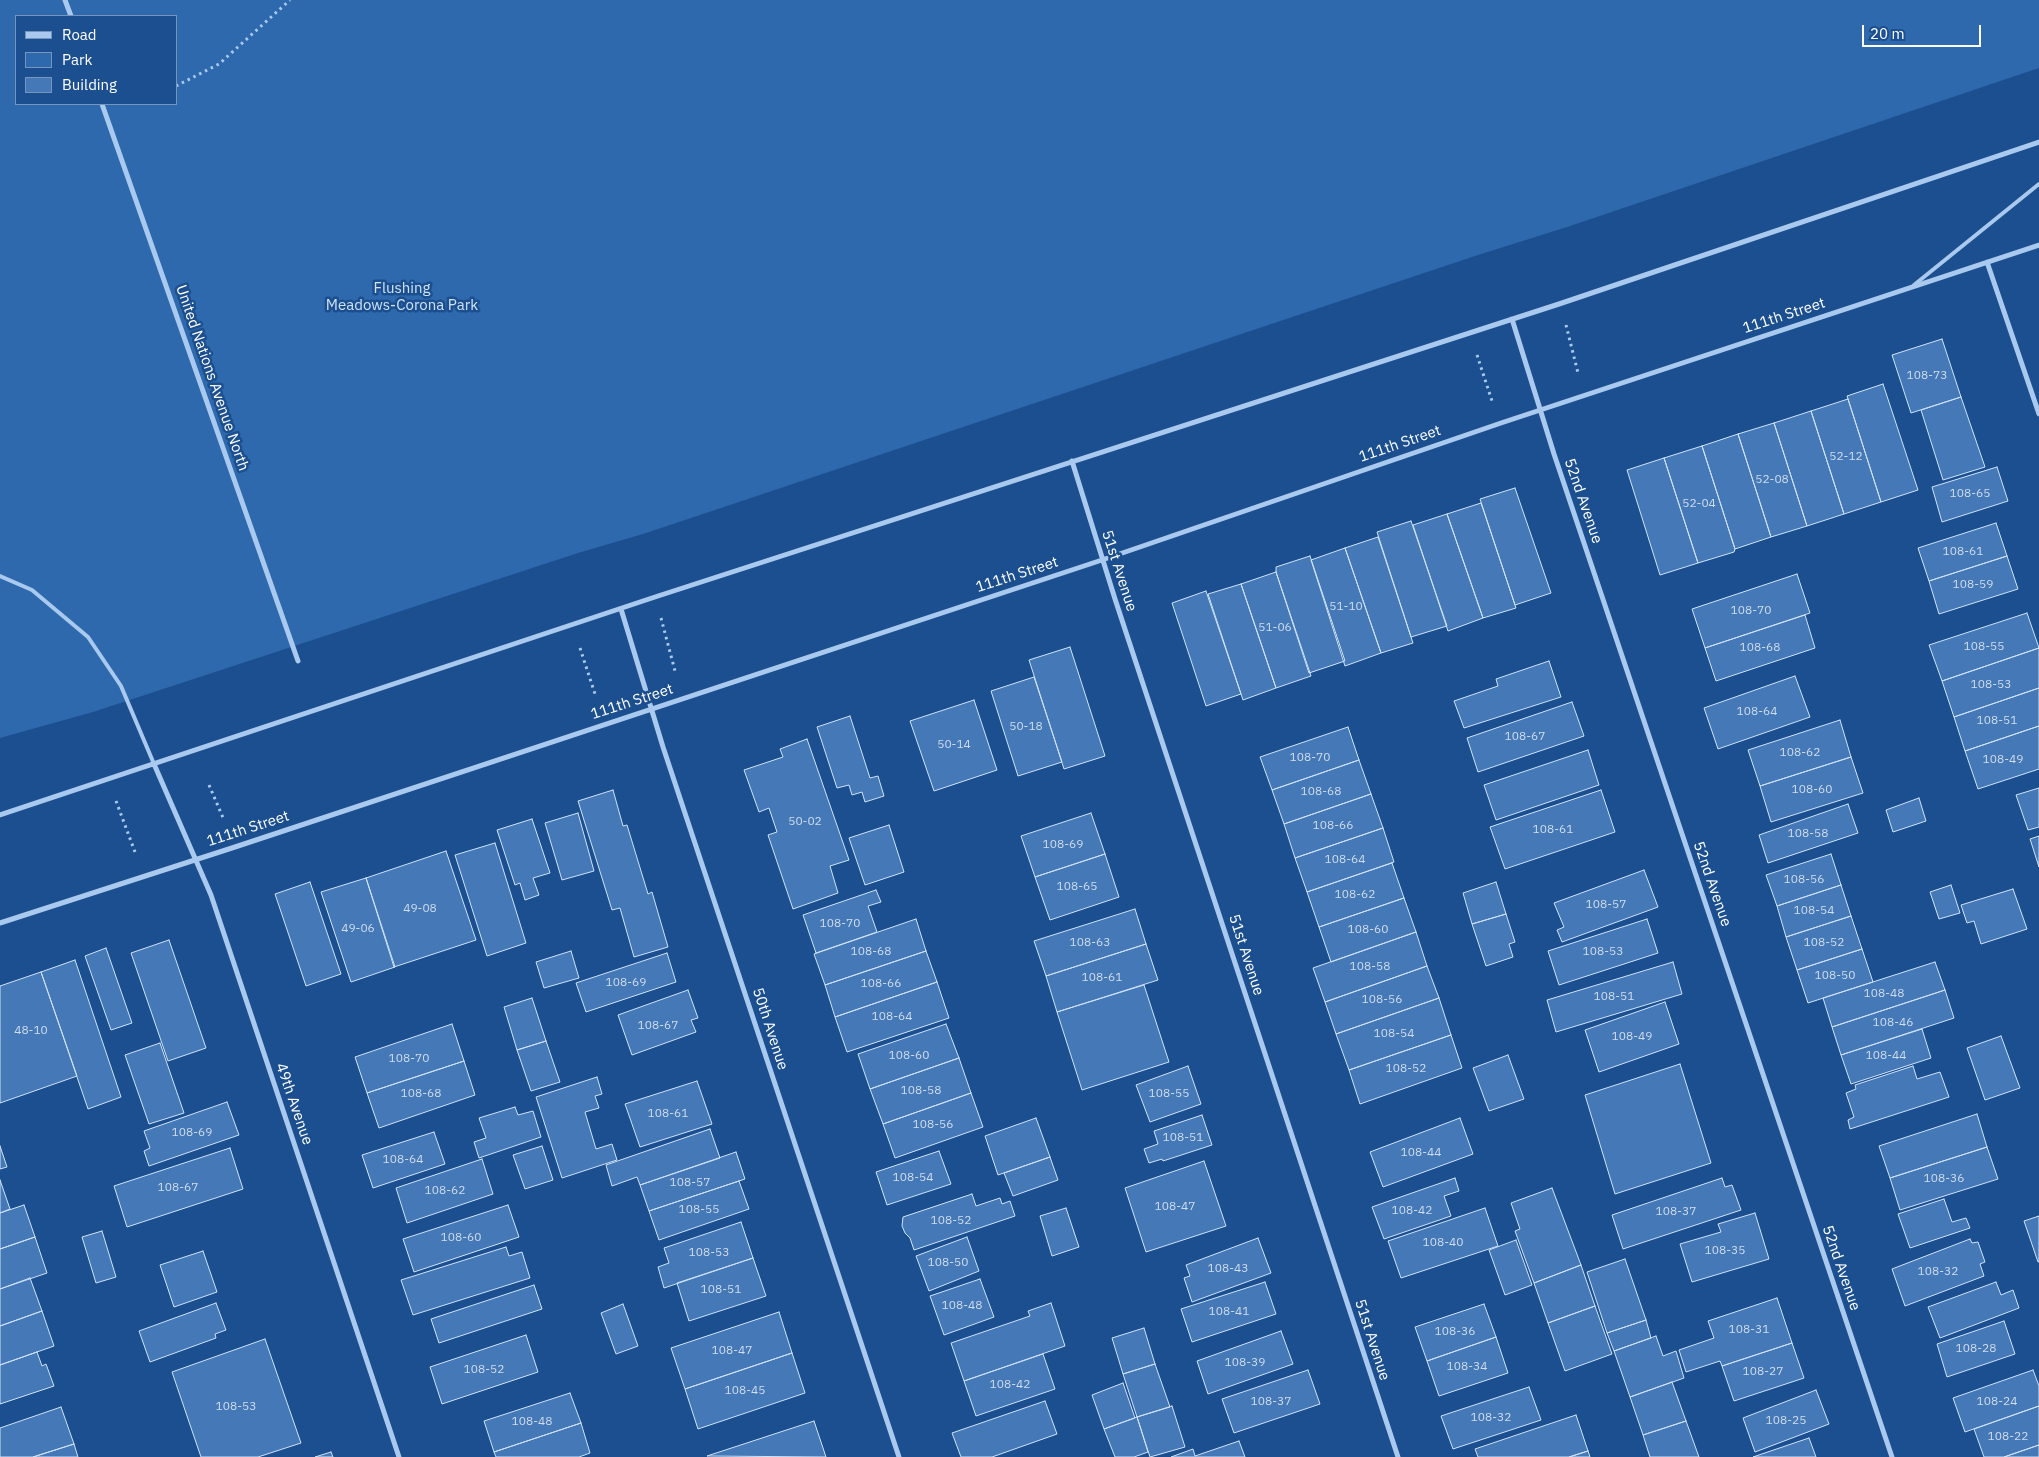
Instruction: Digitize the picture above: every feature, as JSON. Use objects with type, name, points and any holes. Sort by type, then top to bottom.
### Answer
[{"type":"street","points":[[65,0],[71,15]]},
{"type":"street","name":"United Nations Avenue North","points":[[102,105],[298,661]]},
{"type":"street","points":[[0,815],[621,608],[1512,319],[2039,142]]},
{"type":"street","name":"111th Street","points":[[0,923],[1102,560],[1540,410],[2039,245]]},
{"type":"street","points":[[1987,262],[2039,414]]},
{"type":"street","name":"52nd Avenue","points":[[1512,319],[1540,410],[1892,1457]]},
{"type":"street","name":"51st Avenue","points":[[1072,461],[1102,560],[1398,1457]]},
{"type":"street","name":"50th Avenue","points":[[621,608],[651,709],[899,1457]]},
{"type":"street","name":"49th Avenue","points":[[154,764],[214,904],[400,1457]]},
{"type":"lane","points":[[1912,286],[2039,184]]},
{"type":"lane","points":[[0,576],[32,590],[88,636],[121,686],[154,764]]},
{"type":"path","points":[[178,85],[219,64],[290,0]]},
{"type":"path","points":[[1563,316],[1578,373]]},
{"type":"path","points":[[1475,350],[1492,401]]},
{"type":"path","points":[[661,618],[675,671]]},
{"type":"path","points":[[580,648],[595,694]]},
{"type":"path","points":[[209,785],[224,820]]},
{"type":"path","points":[[114,796],[135,852]]},
{"type":"green space","name":"Flushing Meadows-Corona Park","points":[[0,0],[2039,0],[2039,68],[643,534],[578,553],[93,712],[0,738]]},
{"type":"building","points":[[1942,339],[1961,397],[1911,413],[1892,355]]},
{"type":"building","points":[[1883,384],[1918,490],[1881,502],[1847,396]]},
{"type":"building","points":[[1961,397],[1985,467],[1943,480],[1921,410]]},
{"type":"building","points":[[1848,399],[1881,502],[1844,514],[1811,411]]},
{"type":"building","points":[[1811,411],[1844,514],[1807,526],[1774,423]]},
{"type":"building","points":[[1774,423],[1807,526],[1771,537],[1738,434]]},
{"type":"building","points":[[1738,434],[1771,537],[1735,549],[1702,446]]},
{"type":"building","points":[[1702,446],[1735,549],[1734,552],[1698,563],[1664,458]]},
{"type":"building","points":[[1664,458],[1698,563],[1660,575],[1627,470]]},
{"type":"building","points":[[1997,467],[2008,501],[1942,522],[1932,487]]},
{"type":"building","points":[[1515,488],[1551,593],[1515,605],[1480,499]]},
{"type":"building","points":[[1481,503],[1516,608],[1483,618],[1447,514]]},
{"type":"building","points":[[1447,514],[1483,618],[1448,631],[1413,525]]},
{"type":"building","points":[[1411,521],[1447,626],[1411,637],[1377,532]]},
{"type":"building","points":[[1996,523],[2007,556],[1929,581],[1918,548]]},
{"type":"building","points":[[1378,537],[1413,643],[1381,653],[1345,548]]},
{"type":"building","points":[[1345,548],[1381,653],[1345,666],[1311,560]]},
{"type":"building","points":[[1310,556],[1345,661],[1309,673],[1276,567]]},
{"type":"building","points":[[2007,556],[2018,589],[1939,614],[1929,581]]},
{"type":"building","points":[[1276,572],[1311,676],[1276,688],[1241,584]]},
{"type":"building","points":[[1797,574],[1810,613],[1705,648],[1692,609]]},
{"type":"building","points":[[1241,584],[1276,688],[1243,700],[1208,594]]},
{"type":"building","points":[[1206,591],[1241,694],[1206,706],[1172,603]]},
{"type":"building","points":[[2027,613],[2039,648],[1942,681],[1929,645]]},
{"type":"building","points":[[1805,615],[1815,648],[1716,681],[1705,648]]},
{"type":"building","points":[[1070,647],[1105,756],[1064,769],[1029,660]]},
{"type":"building","points":[[2039,648],[2039,688],[1954,717],[1942,681]]},
{"type":"building","points":[[1549,661],[1561,697],[1464,728],[1454,701],[1498,686],[1496,679]]},
{"type":"building","points":[[1795,676],[1810,717],[1718,749],[1704,708]]},
{"type":"building","points":[[1034,677],[1062,762],[1018,776],[991,691]]},
{"type":"building","points":[[2039,688],[2039,726],[1965,751],[1954,717]]},
{"type":"building","points":[[974,700],[997,770],[934,791],[910,721]]},
{"type":"building","points":[[1572,702],[1584,736],[1478,772],[1467,738]]},
{"type":"building","points":[[850,716],[870,778],[878,776],[884,796],[865,802],[862,792],[852,795],[849,785],[837,788],[817,727]]},
{"type":"building","points":[[1840,720],[1851,757],[1760,786],[1748,750]]},
{"type":"building","points":[[2039,726],[2039,769],[1978,789],[1965,751]]},
{"type":"building","points":[[1348,727],[1359,760],[1272,790],[1260,757]]},
{"type":"building","points":[[807,739],[849,860],[830,866],[838,893],[793,909],[768,835],[777,832],[769,808],[759,812],[744,770],[783,757],[780,749]]},
{"type":"building","points":[[1588,750],[1599,785],[1496,820],[1484,785]]},
{"type":"building","points":[[1851,757],[1863,793],[1771,822],[1760,786]]},
{"type":"building","points":[[1359,760],[1371,794],[1284,824],[1272,790]]},
{"type":"building","points":[[2039,788],[2039,827],[2028,830],[2016,795]]},
{"type":"building","points":[[613,790],[623,826],[627,825],[648,894],[652,892],[668,947],[634,957],[620,908],[612,910],[578,801]]},
{"type":"building","points":[[1601,790],[1615,832],[1505,869],[1490,827]]},
{"type":"building","points":[[1371,794],[1383,828],[1295,858],[1284,824]]},
{"type":"building","points":[[1919,798],[1926,821],[1893,832],[1886,810]]},
{"type":"building","points":[[1848,804],[1858,833],[1768,863],[1759,835]]},
{"type":"building","points":[[578,813],[594,871],[562,880],[545,823]]},
{"type":"building","points":[[1091,813],[1105,854],[1035,877],[1021,836]]},
{"type":"building","points":[[532,819],[550,873],[533,878],[539,895],[525,900],[520,883],[515,885],[497,830]]},
{"type":"building","points":[[889,825],[904,872],[865,885],[849,838]]},
{"type":"building","points":[[1383,828],[1394,862],[1307,892],[1295,858]]},
{"type":"building","points":[[2039,836],[2039,867],[2030,839]]},
{"type":"building","points":[[495,843],[526,943],[487,956],[455,855]]},
{"type":"building","points":[[446,851],[476,940],[394,967],[366,878]]},
{"type":"building","points":[[1105,854],[1119,897],[1050,920],[1035,877]]},
{"type":"building","points":[[1831,854],[1841,885],[1777,906],[1766,875]]},
{"type":"building","points":[[1392,863],[1404,898],[1319,927],[1307,892]]},
{"type":"building","points":[[1644,870],[1658,907],[1562,942],[1557,930],[1564,927],[1554,903]]},
{"type":"building","points":[[366,878],[395,967],[351,982],[321,892]]},
{"type":"building","points":[[310,882],[341,974],[306,986],[275,894]]},
{"type":"building","points":[[1496,882],[1506,914],[1472,924],[1463,893]]},
{"type":"building","points":[[1841,885],[1851,916],[1786,937],[1777,906]]},
{"type":"building","points":[[1951,885],[1960,913],[1939,919],[1930,892]]},
{"type":"building","points":[[2013,889],[2027,929],[1981,944],[1974,921],[1967,923],[1961,905]]},
{"type":"building","points":[[876,890],[881,902],[868,906],[877,932],[816,953],[803,915]]},
{"type":"building","points":[[1404,898],[1416,932],[1331,962],[1319,927]]},
{"type":"building","points":[[1135,909],[1146,944],[1046,976],[1034,941]]},
{"type":"building","points":[[1506,914],[1515,942],[1509,944],[1513,957],[1486,966],[1472,924]]},
{"type":"building","points":[[1851,916],[1862,949],[1797,970],[1786,937]]},
{"type":"building","points":[[916,919],[926,951],[825,985],[814,954]]},
{"type":"building","points":[[1647,919],[1658,953],[1559,985],[1548,951]]},
{"type":"building","points":[[1416,932],[1427,966],[1325,1002],[1313,968]]},
{"type":"building","points":[[169,940],[206,1048],[168,1061],[131,953]]},
{"type":"building","points":[[1146,944],[1158,980],[1057,1012],[1046,976]]},
{"type":"building","points":[[106,948],[132,1023],[111,1030],[85,956]]},
{"type":"building","points":[[1862,949],[1873,982],[1808,1003],[1797,970]]},
{"type":"building","points":[[571,951],[579,978],[544,988],[536,962]]},
{"type":"building","points":[[926,951],[937,982],[835,1017],[825,985]]},
{"type":"building","points":[[667,953],[676,982],[586,1012],[576,983]]},
{"type":"building","points":[[75,960],[121,1097],[88,1109],[41,972]]},
{"type":"building","points":[[1673,962],[1682,994],[1556,1032],[1547,1000]]},
{"type":"building","points":[[1935,962],[1945,990],[1832,1027],[1823,998]]},
{"type":"building","points":[[1427,966],[1439,998],[1336,1034],[1325,1002]]},
{"type":"building","points":[[41,972],[77,1076],[0,1103],[0,986]]},
{"type":"building","points":[[937,982],[949,1018],[847,1052],[835,1017]]},
{"type":"building","points":[[1144,985],[1169,1062],[1082,1090],[1057,1012]]},
{"type":"building","points":[[688,990],[698,1018],[691,1020],[696,1032],[632,1055],[618,1015]]},
{"type":"building","points":[[1945,990],[1954,1018],[1841,1055],[1832,1027]]},
{"type":"building","points":[[532,998],[546,1041],[517,1050],[504,1007]]},
{"type":"building","points":[[1439,998],[1451,1035],[1349,1070],[1336,1034]]},
{"type":"building","points":[[1665,1002],[1679,1044],[1599,1072],[1585,1030]]},
{"type":"building","points":[[452,1024],[464,1061],[367,1093],[355,1057]]},
{"type":"building","points":[[946,1024],[959,1058],[870,1089],[858,1054]]},
{"type":"building","points":[[1922,1029],[1931,1058],[1851,1084],[1841,1055]]},
{"type":"building","points":[[1451,1035],[1462,1068],[1360,1104],[1349,1070]]},
{"type":"building","points":[[2001,1036],[2020,1088],[1985,1100],[1967,1048]]},
{"type":"building","points":[[546,1041],[560,1082],[531,1091],[517,1050]]},
{"type":"building","points":[[160,1043],[184,1113],[149,1124],[125,1055]]},
{"type":"building","points":[[1508,1055],[1524,1099],[1489,1111],[1473,1068]]},
{"type":"building","points":[[959,1058],[971,1093],[883,1124],[870,1089]]},
{"type":"building","points":[[464,1061],[475,1095],[379,1128],[367,1093]]},
{"type":"building","points":[[1680,1064],[1711,1163],[1615,1194],[1585,1095]]},
{"type":"building","points":[[1188,1066],[1201,1104],[1150,1122],[1136,1085]]},
{"type":"building","points":[[1913,1066],[1917,1079],[1940,1072],[1949,1097],[1850,1129],[1848,1120],[1854,1117],[1846,1093],[1856,1089],[1855,1085]]},
{"type":"building","points":[[597,1077],[602,1094],[595,1096],[599,1108],[585,1112],[596,1149],[612,1144],[617,1160],[562,1178],[536,1097]]},
{"type":"building","points":[[697,1081],[712,1124],[640,1147],[625,1104]]},
{"type":"building","points":[[971,1093],[983,1127],[895,1158],[883,1124]]},
{"type":"building","points":[[227,1102],[239,1135],[149,1166],[144,1151],[150,1148],[144,1131]]},
{"type":"building","points":[[515,1107],[518,1115],[533,1111],[541,1137],[479,1158],[474,1142],[486,1138],[479,1118]]},
{"type":"building","points":[[1977,1114],[1987,1147],[1890,1178],[1879,1146]]},
{"type":"building","points":[[1202,1115],[1212,1145],[1163,1161],[1162,1159],[1149,1163],[1144,1149],[1158,1144],[1154,1131]]},
{"type":"building","points":[[1036,1118],[1050,1157],[998,1175],[985,1136]]},
{"type":"building","points":[[1460,1118],[1473,1154],[1383,1187],[1370,1152]]},
{"type":"building","points":[[710,1129],[720,1158],[640,1185],[637,1177],[612,1186],[606,1165]]},
{"type":"building","points":[[434,1132],[445,1164],[373,1188],[362,1155]]},
{"type":"building","points":[[0,1146],[7,1167],[0,1169]]},
{"type":"building","points":[[542,1146],[553,1180],[525,1189],[513,1155]]},
{"type":"building","points":[[1987,1147],[1998,1179],[1900,1210],[1890,1178]]},
{"type":"building","points":[[230,1148],[243,1189],[127,1227],[114,1186]]},
{"type":"building","points":[[939,1151],[951,1184],[887,1205],[876,1172]]},
{"type":"building","points":[[736,1152],[745,1179],[649,1211],[640,1185]]},
{"type":"building","points":[[1050,1157],[1058,1180],[1013,1196],[1004,1173]]},
{"type":"building","points":[[482,1159],[493,1194],[407,1223],[396,1188]]},
{"type":"building","points":[[1204,1161],[1226,1226],[1146,1252],[1125,1188]]},
{"type":"building","points":[[1455,1178],[1459,1191],[1444,1196],[1451,1216],[1384,1239],[1372,1207]]},
{"type":"building","points":[[1722,1178],[1725,1187],[1732,1185],[1741,1210],[1623,1249],[1612,1215]]},
{"type":"building","points":[[0,1180],[10,1209],[0,1213]]},
{"type":"building","points":[[739,1181],[749,1209],[659,1240],[649,1211]]},
{"type":"building","points":[[1552,1188],[1581,1265],[1534,1283],[1515,1231],[1520,1229],[1511,1203]]},
{"type":"building","points":[[972,1194],[976,1206],[1000,1198],[1002,1204],[1010,1201],[1015,1216],[914,1250],[910,1238],[902,1226],[903,1217]]},
{"type":"building","points":[[1944,1199],[1952,1222],[1966,1218],[1970,1228],[1910,1248],[1898,1214]]},
{"type":"building","points":[[24,1205],[35,1237],[0,1249],[0,1213]]},
{"type":"building","points":[[508,1205],[519,1237],[414,1272],[403,1239]]},
{"type":"building","points":[[1066,1208],[1079,1247],[1052,1256],[1040,1216]]},
{"type":"building","points":[[1485,1208],[1498,1246],[1401,1278],[1388,1241]]},
{"type":"building","points":[[1755,1213],[1769,1259],[1692,1282],[1680,1244],[1721,1232],[1718,1224]]},
{"type":"building","points":[[2039,1216],[2039,1262],[2038,1262],[2024,1221]]},
{"type":"building","points":[[741,1222],[753,1258],[664,1288],[658,1267],[669,1263],[664,1248]]},
{"type":"building","points":[[102,1231],[116,1277],[96,1283],[82,1237]]},
{"type":"building","points":[[35,1237],[47,1273],[0,1289],[0,1249]]},
{"type":"building","points":[[967,1237],[979,1271],[929,1291],[916,1256]]},
{"type":"building","points":[[1258,1238],[1271,1273],[1192,1302],[1184,1278],[1190,1276],[1186,1265]]},
{"type":"building","points":[[1970,1239],[1972,1243],[1978,1242],[1985,1262],[1980,1264],[1984,1276],[1905,1306],[1892,1269]]},
{"type":"building","points":[[1516,1240],[1532,1285],[1505,1295],[1489,1250]]},
{"type":"building","points":[[506,1247],[509,1256],[522,1252],[530,1278],[413,1315],[401,1280]]},
{"type":"building","points":[[203,1251],[217,1292],[174,1307],[160,1265]]},
{"type":"building","points":[[753,1258],[766,1296],[689,1321],[677,1283]]},
{"type":"building","points":[[1625,1259],[1646,1320],[1607,1333],[1587,1272]]},
{"type":"building","points":[[1581,1265],[1595,1306],[1548,1323],[1534,1283]]},
{"type":"building","points":[[30,1278],[42,1311],[0,1326],[0,1289]]},
{"type":"building","points":[[980,1279],[994,1317],[944,1335],[930,1296]]},
{"type":"building","points":[[1265,1282],[1276,1314],[1192,1342],[1181,1309]]},
{"type":"building","points":[[1996,1282],[2001,1295],[2013,1290],[2019,1308],[1940,1338],[1928,1307]]},
{"type":"building","points":[[534,1285],[542,1309],[439,1343],[431,1319]]},
{"type":"building","points":[[1777,1298],[1792,1343],[1722,1366],[1720,1361],[1686,1372],[1679,1350],[1714,1338],[1708,1321]]},
{"type":"building","points":[[216,1303],[226,1330],[215,1334],[216,1338],[150,1362],[139,1331]]},
{"type":"building","points":[[1051,1303],[1065,1346],[964,1381],[951,1343],[1030,1316],[1028,1311]]},
{"type":"building","points":[[623,1304],[638,1346],[616,1354],[601,1313]]},
{"type":"building","points":[[1484,1304],[1496,1337],[1427,1361],[1415,1327]]},
{"type":"building","points":[[1595,1306],[1612,1354],[1565,1371],[1548,1323]]},
{"type":"building","points":[[42,1311],[54,1346],[0,1365],[0,1326]]},
{"type":"building","points":[[779,1312],[792,1353],[685,1389],[671,1348]]},
{"type":"building","points":[[1646,1320],[1651,1338],[1614,1351],[1607,1333]]},
{"type":"building","points":[[2004,1321],[2015,1354],[1947,1377],[1937,1344]]},
{"type":"building","points":[[1144,1328],[1155,1364],[1123,1374],[1112,1338]]},
{"type":"building","points":[[1281,1331],[1293,1364],[1208,1394],[1197,1361]]},
{"type":"building","points":[[526,1335],[538,1372],[442,1404],[430,1367]]},
{"type":"building","points":[[1656,1336],[1663,1356],[1676,1351],[1684,1378],[1630,1397],[1614,1351]]},
{"type":"building","points":[[1496,1337],[1508,1373],[1439,1396],[1427,1361]]},
{"type":"building","points":[[265,1339],[301,1443],[258,1457],[201,1457],[172,1372]]},
{"type":"building","points":[[1792,1343],[1804,1378],[1734,1401],[1722,1366]]},
{"type":"building","points":[[37,1352],[42,1366],[46,1364],[54,1386],[0,1404],[0,1365]]},
{"type":"building","points":[[792,1353],[805,1393],[698,1429],[685,1389]]},
{"type":"building","points":[[1043,1354],[1055,1389],[976,1416],[964,1381]]},
{"type":"building","points":[[1155,1364],[1170,1407],[1137,1417],[1123,1374]]},
{"type":"building","points":[[1308,1370],[1320,1404],[1234,1433],[1222,1399]]},
{"type":"building","points":[[2033,1370],[2039,1386],[2039,1406],[1965,1432],[1953,1398]]},
{"type":"building","points":[[1672,1382],[1686,1421],[1643,1435],[1630,1397]]},
{"type":"building","points":[[1123,1383],[1135,1418],[1104,1429],[1092,1395]]},
{"type":"building","points":[[1529,1387],[1541,1420],[1453,1449],[1441,1416]]},
{"type":"building","points":[[1816,1390],[1829,1424],[1755,1452],[1743,1418]]},
{"type":"building","points":[[570,1393],[581,1423],[494,1452],[484,1421]]},
{"type":"building","points":[[1045,1401],[1057,1434],[992,1457],[961,1457],[952,1433]]},
{"type":"building","points":[[1172,1406],[1185,1447],[1150,1457],[1137,1417]]},
{"type":"building","points":[[2039,1406],[2039,1445],[2004,1457],[1984,1457],[1974,1429]]},
{"type":"building","points":[[61,1407],[74,1444],[33,1457],[0,1457],[0,1428]]},
{"type":"building","points":[[1576,1415],[1588,1451],[1569,1457],[1478,1457],[1475,1449]]},
{"type":"building","points":[[1137,1417],[1148,1452],[1134,1457],[1115,1457],[1104,1429]]},
{"type":"building","points":[[814,1421],[826,1457],[707,1456]]},
{"type":"building","points":[[1686,1421],[1699,1457],[1650,1457],[1643,1435]]},
{"type":"building","points":[[581,1423],[590,1453],[579,1457],[496,1457],[494,1452]]},
{"type":"building","points":[[1809,1438],[1816,1457],[1753,1457]]},
{"type":"building","points":[[1239,1441],[1245,1457],[1171,1457],[1193,1449],[1195,1456]]},
{"type":"building","points":[[74,1444],[78,1457],[33,1457]]},
{"type":"building","points":[[2039,1445],[2039,1457],[2004,1457]]},
{"type":"building","points":[[1588,1451],[1590,1457],[1569,1457]]},
{"type":"building","points":[[331,1452],[333,1457],[315,1457]]}]
